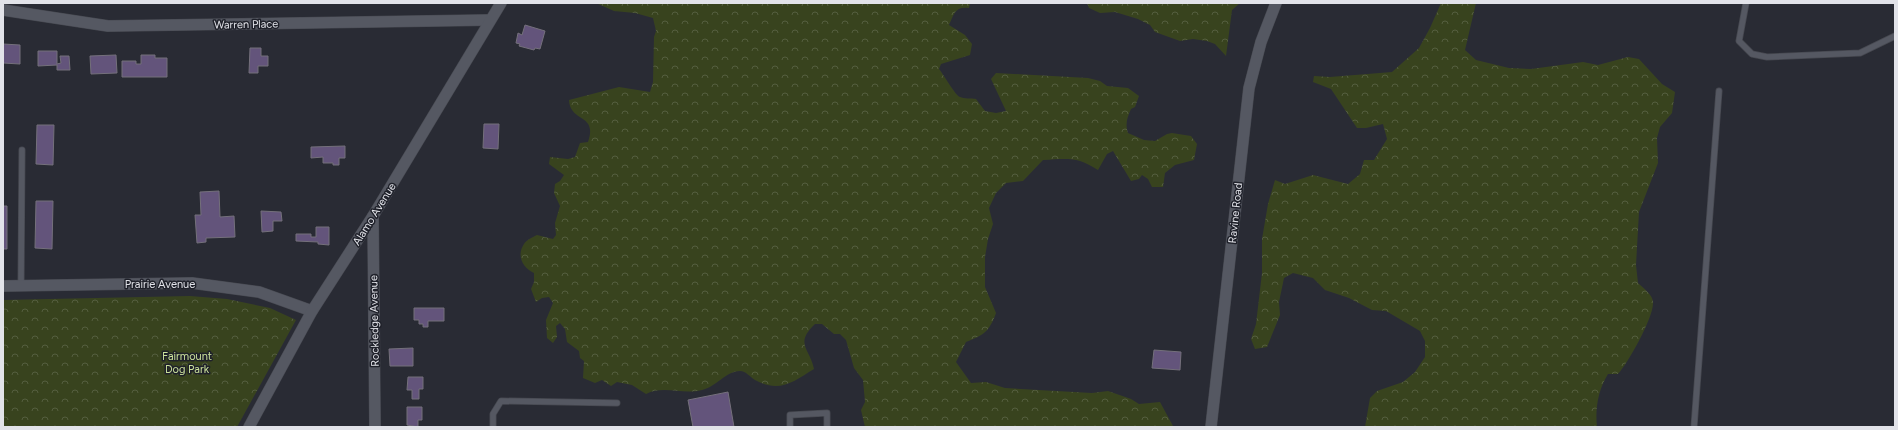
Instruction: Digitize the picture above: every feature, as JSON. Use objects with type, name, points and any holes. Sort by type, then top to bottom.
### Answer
[{"type":"street","name":"Alamo Avenue","points":[[249,427],[312,311],[373,216],[501,3]]},
{"type":"street","name":"Ravine Road","points":[[1211,427],[1249,88],[1260,42],[1276,3]]},
{"type":"street","name":"Warren Place","points":[[3,10],[108,26],[490,20]]},
{"type":"street","name":"Rockledge Avenue","points":[[373,216],[375,427]]},
{"type":"street","name":"Prairie Avenue","points":[[3,286],[192,283],[259,292],[312,311]]},
{"type":"lane","points":[[1746,3],[1739,41],[1752,54],[1767,56],[1860,53],[1895,36]]},
{"type":"lane","points":[[1694,427],[1719,91]]},
{"type":"lane","points":[[21,286],[22,150]]},
{"type":"lane","points":[[493,427],[493,414],[502,402],[617,404]]},
{"type":"lane","points":[[790,427],[790,415],[827,413],[827,427]]},
{"type":"green space","points":[[596,3],[970,3],[969,8],[961,8],[956,12],[949,25],[965,35],[972,44],[970,55],[941,64],[939,69],[952,89],[960,97],[976,99],[985,111],[996,113],[1006,111],[991,79],[996,73],[1088,78],[1100,81],[1107,86],[1128,88],[1139,96],[1135,107],[1131,109],[1128,118],[1128,133],[1144,140],[1155,141],[1167,134],[1172,133],[1191,136],[1197,144],[1194,160],[1175,165],[1165,173],[1163,187],[1152,187],[1148,179],[1142,175],[1139,179],[1131,181],[1113,151],[1107,154],[1098,170],[1078,160],[1043,160],[1023,181],[1006,183],[996,193],[989,208],[993,224],[988,239],[985,257],[985,287],[996,313],[991,325],[982,335],[966,342],[956,362],[971,383],[986,382],[1005,388],[1092,393],[1108,391],[1131,399],[1139,404],[1160,402],[1173,426],[1179,427],[865,427],[861,410],[865,402],[863,380],[854,368],[846,340],[840,334],[834,334],[822,324],[815,324],[805,337],[804,341],[814,369],[793,381],[779,386],[764,384],[740,371],[726,376],[712,386],[702,390],[659,390],[646,394],[632,385],[617,382],[611,386],[602,380],[595,383],[583,378],[584,361],[580,358],[579,351],[567,342],[565,329],[560,323],[556,326],[557,337],[553,343],[547,338],[546,320],[553,303],[549,297],[542,298],[536,302],[531,289],[534,282],[534,273],[524,265],[521,253],[525,243],[537,235],[553,239],[556,235],[555,223],[560,206],[554,193],[555,184],[560,181],[564,175],[549,164],[550,157],[568,159],[575,157],[580,143],[588,142],[590,133],[589,126],[587,122],[574,112],[569,100],[619,87],[650,92],[653,82],[654,37],[656,31],[653,18],[635,13],[614,11]]},
{"type":"green space","points":[[1087,3],[1240,3],[1232,10],[1226,56],[1215,44],[1193,39],[1180,41],[1155,32],[1150,25],[1138,19],[1115,12],[1100,13],[1089,8]]},
{"type":"green space","points":[[1441,3],[1476,3],[1465,50],[1476,60],[1509,68],[1531,69],[1583,62],[1598,65],[1628,57],[1639,59],[1662,84],[1675,92],[1672,113],[1660,127],[1657,138],[1658,163],[1639,212],[1636,265],[1638,283],[1653,299],[1652,309],[1640,340],[1634,350],[1618,374],[1608,374],[1602,386],[1596,413],[1597,427],[1365,427],[1370,398],[1377,391],[1403,382],[1415,372],[1425,357],[1425,341],[1420,331],[1386,311],[1372,310],[1349,298],[1325,290],[1313,278],[1293,273],[1284,278],[1279,302],[1280,315],[1267,347],[1255,349],[1251,339],[1256,324],[1262,273],[1262,239],[1268,204],[1275,180],[1285,184],[1313,175],[1348,184],[1360,174],[1364,160],[1374,160],[1387,139],[1383,124],[1366,128],[1357,128],[1331,89],[1313,82],[1314,76],[1330,77],[1392,72],[1419,48]]},
{"type":"green space","name":"Fairmount Dog Park","points":[[190,296],[227,299],[270,308],[296,320],[237,427],[3,427],[3,300]]},
{"type":"building","points":[[525,25],[545,31],[540,49],[535,48],[534,50],[519,46],[520,44],[516,43],[518,33],[522,35]]},
{"type":"building","points":[[3,44],[20,45],[20,64],[3,63]]},
{"type":"building","points":[[250,48],[261,48],[261,56],[268,56],[268,66],[258,66],[258,73],[249,73]]},
{"type":"building","points":[[38,51],[57,51],[57,64],[61,63],[60,56],[69,56],[70,70],[57,70],[57,65],[38,66]]},
{"type":"building","points":[[116,55],[117,73],[91,74],[90,56]]},
{"type":"building","points":[[141,55],[155,55],[155,58],[167,58],[167,77],[122,77],[122,61],[136,61],[136,64],[141,64]]},
{"type":"building","points":[[484,124],[499,124],[498,149],[483,148]]},
{"type":"building","points":[[37,125],[54,125],[53,165],[36,164]]},
{"type":"building","points":[[345,146],[345,158],[339,158],[339,165],[333,165],[333,163],[323,163],[323,157],[311,158],[311,147]]},
{"type":"building","points":[[219,191],[220,217],[234,216],[235,237],[206,238],[206,242],[197,243],[195,215],[201,215],[200,192]]},
{"type":"building","points":[[36,201],[53,201],[52,249],[35,248]]},
{"type":"building","points":[[3,206],[7,206],[7,249],[3,249]]},
{"type":"building","points":[[261,211],[281,212],[282,221],[273,221],[273,231],[262,232]]},
{"type":"building","points":[[316,227],[329,227],[329,245],[318,244],[318,242],[296,241],[296,234],[311,234],[311,237],[316,237]]},
{"type":"building","points":[[414,308],[444,308],[444,321],[428,321],[428,327],[423,327],[423,324],[419,324],[419,320],[414,320]]},
{"type":"building","points":[[413,348],[413,366],[390,366],[389,349]]},
{"type":"building","points":[[1154,350],[1181,352],[1180,370],[1152,368]]},
{"type":"building","points":[[408,377],[423,377],[423,389],[419,389],[419,399],[412,399],[412,390],[407,390]]},
{"type":"building","points":[[728,392],[734,427],[693,427],[688,400]]},
{"type":"building","points":[[407,407],[422,407],[422,420],[418,420],[418,427],[407,425]]}]
